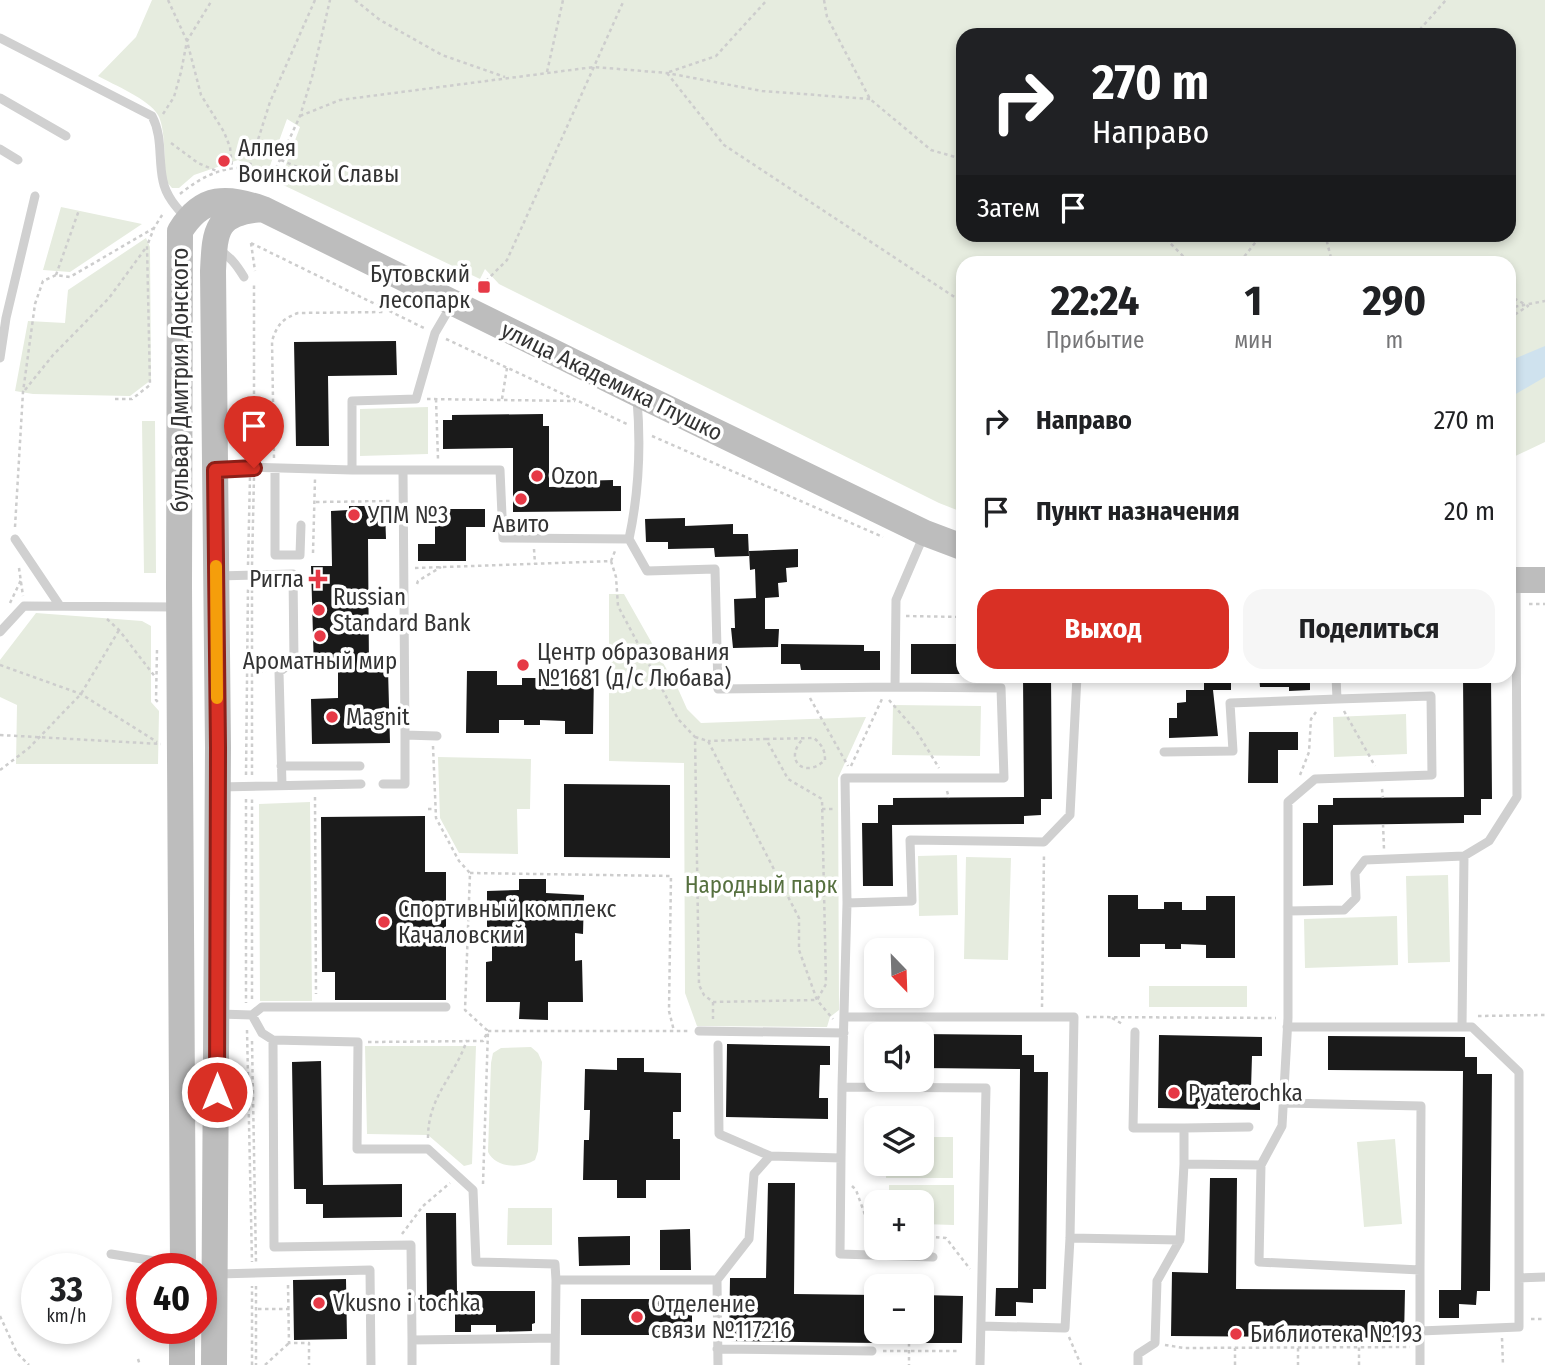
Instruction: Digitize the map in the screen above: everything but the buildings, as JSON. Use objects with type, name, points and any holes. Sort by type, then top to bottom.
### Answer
[{"type":"street","name":"бульвар Дмитрия Донского","points":[[183,1253],[180,231],[187,220],[205,205],[223,200],[236,200],[263,209]]},
{"type":"street","name":"улица Академика Глушко","points":[[263,209],[465,297],[636,393],[920,542],[956,546]]},
{"type":"street","name":"бульвар Дмитрия Донского","points":[[215,1253],[217,787],[214,237],[220,224],[242,211],[263,209]]},
{"type":"street","points":[[187,220],[213,260]]},
{"type":"street","points":[[1516,580],[1545,580]]},
{"type":"street","points":[[182,1365],[183,1344]]},
{"type":"street","name":"бульвар Дмитрия Донского","points":[[214,1344],[214,1365]]},
{"type":"lane","points":[[0,38],[152,116],[159,130],[163,183],[171,202],[187,220]]},
{"type":"lane","points":[[0,98],[66,136]]},
{"type":"lane","points":[[0,149],[18,160]]},
{"type":"lane","points":[[0,358],[6,318],[35,196]]},
{"type":"lane","points":[[213,260],[226,254],[236,263],[244,278]]},
{"type":"lane","points":[[352,470],[352,401],[416,399],[435,333],[465,297]]},
{"type":"lane","points":[[625,539],[637,503],[639,430],[636,393]]},
{"type":"lane","points":[[275,469],[275,555],[300,555],[302,526]]},
{"type":"lane","points":[[215,470],[500,470],[503,538],[625,539]]},
{"type":"lane","points":[[383,784],[405,784],[403,470]]},
{"type":"lane","points":[[15,539],[60,606]]},
{"type":"lane","points":[[625,539],[647,571],[715,569],[718,689],[1001,688],[1004,778],[845,778],[847,903],[841,1254],[864,1255]]},
{"type":"lane","points":[[895,687],[897,600],[920,542]]},
{"type":"lane","points":[[216,576],[293,574],[294,661],[279,672],[282,785]]},
{"type":"lane","points":[[0,632],[24,606],[179,607]]},
{"type":"lane","points":[[847,903],[912,901],[910,840],[1044,842],[1070,815],[1077,683]]},
{"type":"lane","points":[[1336,683],[1337,699]]},
{"type":"lane","points":[[1288,911],[1344,910],[1356,898],[1355,873],[1365,860],[1464,856],[1489,841],[1517,797],[1514,683]]},
{"type":"lane","points":[[1164,752],[1233,751],[1230,703],[1432,696],[1432,775],[1315,779],[1288,802],[1287,1027],[1282,1126],[1261,1165],[1259,1262],[1420,1269]]},
{"type":"lane","points":[[405,735],[434,736]]},
{"type":"lane","points":[[281,766],[360,766]]},
{"type":"lane","points":[[217,787],[361,784]]},
{"type":"lane","points":[[1462,1027],[1464,856]]},
{"type":"lane","points":[[217,1014],[249,1015],[262,1007],[446,1007]]},
{"type":"lane","points":[[894,1008],[894,1017]]},
{"type":"lane","points":[[249,1015],[262,1033],[273,1040],[358,1042],[357,1149],[428,1149],[473,1190],[475,1262],[555,1264],[555,1365]]},
{"type":"lane","points":[[844,1017],[1074,1017],[1070,1238],[1065,1328],[981,1326]]},
{"type":"lane","points":[[1287,1027],[1472,1027],[1518,1072],[1519,1327],[1420,1331]]},
{"type":"lane","points":[[699,1031],[844,1033]]},
{"type":"lane","points":[[1135,1032],[1133,1128],[1249,1127]]},
{"type":"lane","points":[[273,1040],[274,1247],[411,1245],[412,1365]]},
{"type":"lane","points":[[718,1045],[719,1134],[770,1156],[841,1158]]},
{"type":"lane","points":[[842,1087],[986,1088],[980,1365]]},
{"type":"lane","points":[[1283,1103],[1421,1107],[1420,1365]]},
{"type":"lane","points":[[1138,1365],[1138,1354],[1155,1343],[1157,1281],[1180,1240],[1184,1128]]},
{"type":"lane","points":[[718,1365],[717,1280],[749,1239],[754,1174],[770,1156]]},
{"type":"lane","points":[[1184,1164],[1261,1165]]},
{"type":"lane","points":[[1070,1238],[1180,1240]]},
{"type":"lane","points":[[217,1274],[370,1270],[371,1365]]},
{"type":"lane","points":[[1519,1278],[1545,1277]]},
{"type":"lane","points":[[556,1280],[717,1280]]},
{"type":"lane","points":[[412,1339],[555,1338]]},
{"type":"lane","points":[[718,1349],[872,1351]]},
{"type":"path","points":[[168,0],[187,41],[201,95],[230,147],[232,167],[249,168],[271,179],[300,116],[330,0]]},
{"type":"path","points":[[212,0],[187,41],[178,85],[174,97],[161,116],[159,130],[168,141],[198,163],[219,172]]},
{"type":"path","points":[[249,168],[270,102],[315,0]]},
{"type":"path","points":[[355,0],[380,20],[442,55],[508,78]]},
{"type":"path","points":[[546,74],[563,0]]},
{"type":"path","points":[[465,297],[507,260],[624,0]]},
{"type":"path","points":[[667,73],[716,56],[767,0]]},
{"type":"path","points":[[824,0],[827,17],[870,99],[931,150],[956,157]]},
{"type":"path","points":[[1421,28],[1446,0]]},
{"type":"path","points":[[300,116],[340,100],[594,67],[667,73],[762,92],[870,99]]},
{"type":"path","points":[[667,73],[724,145],[956,298]]},
{"type":"path","points":[[280,159],[313,174]]},
{"type":"path","points":[[55,275],[79,210]]},
{"type":"path","points":[[23,392],[53,355],[109,298],[147,246],[154,228],[70,277],[55,275],[43,281],[35,304],[23,392],[15,539],[24,606]]},
{"type":"path","points":[[1169,242],[1183,256]]},
{"type":"path","points":[[1245,256],[1256,242]]},
{"type":"path","points":[[254,1365],[249,1015],[250,574],[254,468],[255,265],[251,243],[388,312],[639,430],[920,542]]},
{"type":"path","points":[[115,399],[132,399],[150,386],[147,246]]},
{"type":"path","points":[[1516,299],[1528,306]]},
{"type":"path","points":[[1516,308],[1545,301]]},
{"type":"path","points":[[1516,314],[1528,306]]},
{"type":"path","points":[[275,469],[272,341],[276,326],[285,318],[298,313],[388,312]]},
{"type":"path","points":[[502,400],[507,368]]},
{"type":"path","points":[[416,399],[578,401]]},
{"type":"path","points":[[436,399],[439,470]]},
{"type":"path","points":[[316,502],[404,501]]},
{"type":"path","points":[[625,539],[611,561],[616,577],[618,606],[678,719],[695,737],[708,741],[814,738],[821,744],[825,760],[810,770],[800,766],[795,760],[795,751],[803,739]]},
{"type":"path","points":[[405,568],[611,561]]},
{"type":"path","points":[[416,591],[418,581],[441,567]]},
{"type":"path","points":[[7,608],[21,580]]},
{"type":"path","points":[[111,614],[100,614],[119,630],[156,678]]},
{"type":"path","points":[[896,615],[956,617]]},
{"type":"path","points":[[0,770],[39,737],[81,694],[119,630]]},
{"type":"path","points":[[157,642],[156,700],[162,705]]},
{"type":"path","points":[[0,665],[81,694],[169,748]]},
{"type":"path","points":[[804,688],[849,769],[884,695],[917,732],[937,764],[949,798]]},
{"type":"path","points":[[1337,699],[1381,778],[1383,798]]},
{"type":"path","points":[[1288,802],[1310,752],[1311,719]]},
{"type":"path","points":[[0,735],[159,743]]},
{"type":"path","points":[[434,736],[436,818],[459,861],[470,873],[465,1010],[488,1031],[699,1031]]},
{"type":"path","points":[[695,737],[699,985],[704,995],[713,1002],[817,1000]]},
{"type":"path","points":[[766,739],[788,779],[822,799],[826,984],[817,1000]]},
{"type":"path","points":[[708,741],[799,918],[799,950],[817,1000],[830,1017],[838,1021],[844,1033]]},
{"type":"path","points":[[314,785],[316,1008]]},
{"type":"path","points":[[428,809],[435,809]]},
{"type":"path","points":[[1383,824],[1385,859]]},
{"type":"path","points":[[1042,1018],[1044,842]]},
{"type":"path","points":[[470,873],[671,876],[668,1011],[674,1031]]},
{"type":"path","points":[[1074,1017],[1112,1018],[1135,1032]]},
{"type":"path","points":[[358,1042],[483,1041],[488,1031]]},
{"type":"path","points":[[482,1187],[488,1031]]},
{"type":"path","points":[[428,1149],[428,1121],[433,1102],[461,1058],[467,1041]]},
{"type":"path","points":[[394,1245],[423,1206],[458,1176]]},
{"type":"path","points":[[841,1178],[856,1190],[864,1212]]},
{"type":"path","points":[[934,1237],[946,1238],[982,1283]]},
{"type":"path","points":[[288,1271],[291,1309],[289,1343]]},
{"type":"path","points":[[254,1272],[254,1365]]},
{"type":"path","points":[[256,1309],[291,1309]]},
{"type":"path","points":[[0,1316],[17,1353],[29,1365]]},
{"type":"path","points":[[1065,1328],[1081,1365]]},
{"type":"path","points":[[1501,1328],[1503,1365]]},
{"type":"path","points":[[265,1365],[289,1343],[309,1341],[309,1365]]},
{"type":"path","points":[[1155,1343],[1184,1348],[1420,1347]]},
{"type":"path","points":[[909,1344],[909,1365]]},
{"type":"path","points":[[1235,1348],[1235,1365]]},
{"type":"path","points":[[1298,1348],[1298,1365]]},
{"type":"path","points":[[1359,1348],[1359,1365]]},
{"type":"path","points":[[872,1351],[959,1351]]},
{"type":"path","points":[[138,1359],[141,1365]]},
{"type":"green space","points":[[152,0],[1545,0],[1545,442],[1516,456],[1516,256],[956,256],[956,510],[499,284],[485,269],[480,279],[279,183],[300,127],[287,119],[267,174],[238,160],[194,175],[179,188],[172,188],[166,181],[164,138],[158,115],[147,103],[98,76],[136,37]]},
{"type":"green space","points":[[61,207],[142,224],[70,272],[43,270]]},
{"type":"green space","points":[[146,238],[150,247],[151,380],[130,396],[33,394],[15,391],[28,321],[65,323],[68,290]]},
{"type":"green space","points":[[428,407],[428,454],[360,456],[360,409]]},
{"type":"green space","points":[[142,421],[155,421],[156,573],[144,573]]},
{"type":"green space","name":"Народный парк","points":[[609,594],[624,594],[687,709],[701,723],[866,717],[838,778],[839,1010],[830,1017],[827,1027],[697,1026],[685,993],[684,763],[609,761]]},
{"type":"green space","points":[[36,613],[142,621],[151,626],[151,702],[159,711],[158,764],[16,764],[17,705],[0,697],[0,660]]},
{"type":"green space","points":[[893,705],[981,706],[980,756],[892,755]]},
{"type":"green space","points":[[1406,714],[1407,754],[1334,757],[1333,717]]},
{"type":"green space","points":[[438,757],[531,759],[530,809],[517,809],[518,854],[459,853],[440,818]]},
{"type":"green space","points":[[310,802],[312,1001],[260,1001],[259,804]]},
{"type":"green space","points":[[957,855],[958,915],[919,916],[918,856]]},
{"type":"green space","points":[[966,857],[1011,858],[1008,960],[964,959]]},
{"type":"green space","points":[[1448,875],[1450,962],[1408,963],[1406,876]]},
{"type":"green space","points":[[1397,916],[1398,965],[1305,968],[1304,919]]},
{"type":"green space","points":[[1149,986],[1247,986],[1247,1007],[1149,1007]]},
{"type":"green space","points":[[365,1046],[476,1046],[472,1164],[464,1166],[428,1135],[367,1134]]},
{"type":"green space","points":[[531,1047],[542,1062],[538,1151],[535,1160],[529,1163],[516,1166],[502,1164],[488,1152],[493,1053],[501,1048]]},
{"type":"green space","points":[[934,1137],[953,1137],[953,1178],[886,1178],[934,1176]]},
{"type":"green space","points":[[1395,1139],[1402,1224],[1364,1227],[1357,1142]]},
{"type":"green space","points":[[889,1185],[954,1185],[954,1225],[934,1224],[934,1190],[889,1190]]},
{"type":"green space","points":[[508,1208],[552,1208],[552,1245],[507,1245]]},
{"type":"water","points":[[1545,346],[1545,377],[1516,394],[1516,358]]},
{"type":"slow traffic","points":[[216,566],[217,698]]},
{"type":"place","name":"Аллея Воинской Славы","points":[[224,161]]},
{"type":"place","name":"Бутовский лесопарк","points":[[484,287]]},
{"type":"place","name":"Ozon","points":[[537,476]]},
{"type":"place","name":"Авито","points":[[521,499]]},
{"type":"place","name":"УПМ №3","points":[[354,515]]},
{"type":"place","name":"Ригла","points":[[318,579]]},
{"type":"place","name":"Russian Standard Bank","points":[[319,610]]},
{"type":"place","name":"Ароматный мир","points":[[320,636]]},
{"type":"place","name":"Центр образования №1681 (д/с Любава)","points":[[523,665]]},
{"type":"place","name":"Magnit","points":[[332,717]]},
{"type":"place","name":"Спортивный комплекс Качаловский","points":[[384,922]]},
{"type":"place","name":"Pyaterochka","points":[[1174,1093]]},
{"type":"place","name":"Vkusno i tochka","points":[[319,1303]]},
{"type":"place","name":"Отделение связи №117216","points":[[637,1317]]},
{"type":"place","name":"Библиотека №193","points":[[1236,1334]]},
{"type":"route","points":[[217,1092],[218,747],[215,470],[254,468]]}]
